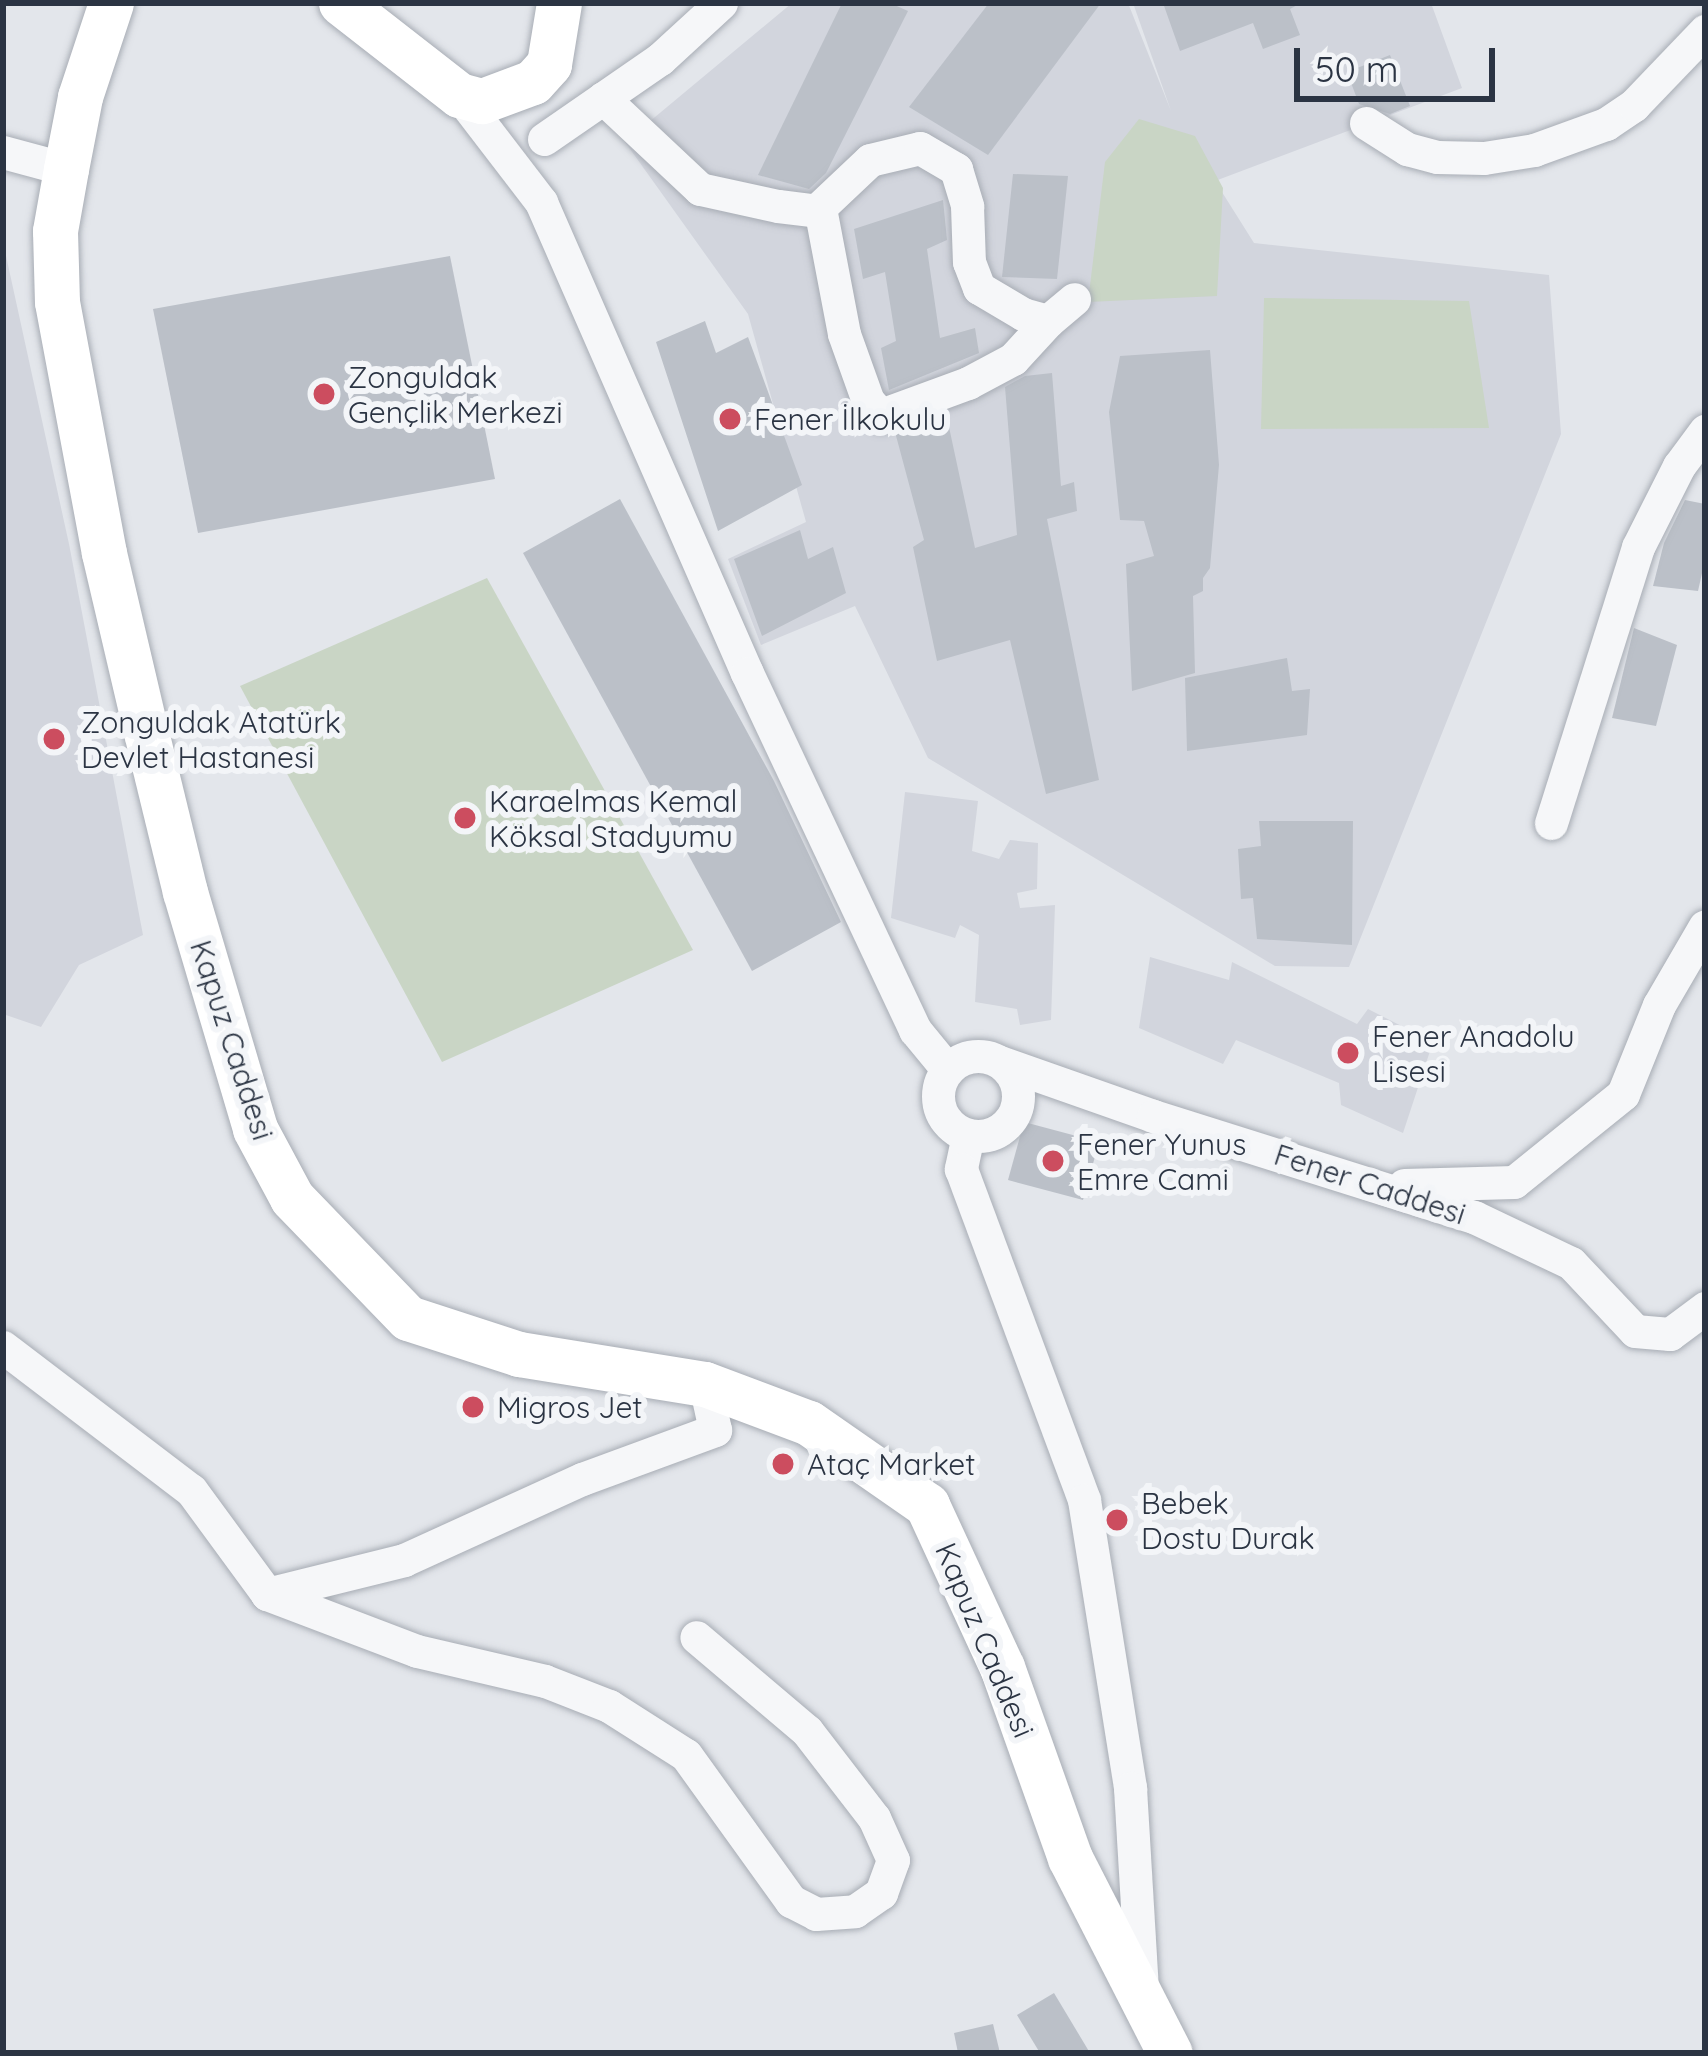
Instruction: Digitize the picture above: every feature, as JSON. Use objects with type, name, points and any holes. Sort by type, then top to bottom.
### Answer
[{"type":"main road","name":"Kapuz Caddesi","points":[[111,3],[80,97],[66,170],[55,231],[57,302],[104,553],[185,892],[255,1130],[292,1198],[409,1318],[518,1354],[704,1384],[809,1423],[927,1505],[1002,1667],[1070,1858],[1142,1990],[1170,2053]]},
{"type":"main road","points":[[341,3],[459,95],[482,101],[513,93],[549,64],[559,3]]},
{"type":"street","points":[[544,139],[660,59],[722,3]]},
{"type":"street","points":[[1366,123],[1407,149],[1437,157],[1484,158],[1534,150],[1606,124],[1634,105],[1705,31]]},
{"type":"street","points":[[542,202],[549,64]]},
{"type":"street","points":[[459,95],[542,202],[747,673],[915,1030],[947,1069]]},
{"type":"street","points":[[603,98],[700,189],[778,206],[820,208],[870,160],[920,148],[956,169],[968,206],[969,262],[979,288],[1023,314],[1061,310],[1012,359],[968,383],[880,415],[868,401],[844,334],[820,208]]},
{"type":"street","points":[[3,152],[66,170]]},
{"type":"street","points":[[1551,823],[1638,547],[1679,466],[1705,431]]},
{"type":"street","points":[[1384,1185],[1514,1182],[1623,1094],[1658,1005],[1705,926]]},
{"type":"street","points":[[978,1055],[1000,1062],[1018,1093],[1012,1118],[993,1133],[968,1135],[956,1129],[940,1108],[940,1081],[947,1069],[978,1055]]},
{"type":"street","name":"Fener Caddesi","points":[[1000,1062],[1153,1117],[1384,1185],[1474,1217],[1571,1263],[1635,1331],[1670,1334],[1705,1308]]},
{"type":"street","points":[[968,1135],[961,1169],[1084,1501],[1130,1787],[1142,1990]]},
{"type":"street","points":[[3,1347],[191,1490],[267,1594],[417,1651],[545,1681],[609,1706],[686,1755],[791,1901],[816,1914],[855,1911],[881,1893],[893,1860],[874,1818],[807,1731],[696,1637]]},
{"type":"street","points":[[267,1594],[404,1560],[582,1479],[715,1430],[704,1384]]},
{"type":"shaded area","points":[[792,3],[1128,3],[1171,111],[1133,3],[1431,3],[1462,88],[1215,181],[1254,243],[1549,275],[1561,434],[1349,967],[1275,966],[928,758],[855,606],[761,645],[728,559],[806,522],[748,314],[625,142]]},
{"type":"shaded area","name":"Zonguldak Atatürk Devlet Hastanesi","points":[[3,242],[69,544],[143,935],[79,965],[41,1027],[3,1014]]},
{"type":"shaded area","points":[[905,792],[978,801],[972,851],[999,859],[1010,840],[1038,843],[1037,889],[1017,893],[1020,908],[1055,905],[1051,1020],[1020,1025],[1017,1009],[975,1002],[979,935],[960,925],[955,938],[891,918]]},
{"type":"shaded area","name":"Fener Anadolu Lisesi","points":[[1150,957],[1229,980],[1232,962],[1357,1024],[1368,1009],[1433,1042],[1403,1133],[1341,1105],[1339,1083],[1236,1040],[1223,1064],[1139,1028]]},
{"type":"green space","points":[[1139,119],[1195,136],[1223,188],[1217,296],[1088,302],[1105,162]]},
{"type":"green space","points":[[1264,298],[1469,301],[1489,428],[1261,429]]},
{"type":"green space","name":"Karaelmas Kemal Köksal Stadyumu","points":[[487,578],[693,950],[442,1062],[240,686]]},
{"type":"building","points":[[842,3],[890,3],[908,11],[826,173],[809,189],[758,175]]},
{"type":"building","points":[[989,3],[1101,3],[988,155],[909,107]]},
{"type":"building","points":[[1163,3],[1301,3],[1290,9],[1300,35],[1263,49],[1253,23],[1180,51]]},
{"type":"building","points":[[1390,55],[1410,106],[1390,114],[1359,104],[1347,72]]},
{"type":"building","points":[[1013,174],[1068,176],[1057,279],[1002,277]]},
{"type":"building","points":[[943,200],[947,240],[927,249],[940,338],[975,328],[979,353],[889,390],[881,348],[896,341],[885,272],[863,279],[854,229]]},
{"type":"building","name":"Zonguldak Gençlik Merkezi","points":[[450,256],[495,479],[198,533],[153,309]]},
{"type":"building","name":"Fener İlkokulu","points":[[705,321],[716,353],[748,337],[802,485],[718,531],[656,342]]},
{"type":"building","points":[[1210,350],[1219,465],[1210,568],[1203,578],[1203,591],[1193,596],[1195,673],[1132,691],[1126,564],[1154,556],[1144,521],[1120,520],[1109,412],[1120,356]]},
{"type":"building","points":[[1052,373],[1061,486],[1074,482],[1077,511],[1047,519],[1099,780],[1046,794],[1010,640],[937,661],[913,547],[924,540],[895,432],[946,413],[975,548],[1017,535],[1005,387],[1025,376]]},
{"type":"building","points":[[620,499],[774,781],[841,922],[752,971],[523,553]]},
{"type":"building","points":[[1685,500],[1705,504],[1705,560],[1698,591],[1653,586],[1664,543]]},
{"type":"building","points":[[800,530],[808,559],[833,547],[846,593],[762,636],[734,559]]},
{"type":"building","points":[[1634,628],[1677,645],[1656,726],[1612,718]]},
{"type":"building","points":[[1287,658],[1292,691],[1310,689],[1307,735],[1187,751],[1185,678]]},
{"type":"building","points":[[1259,821],[1353,821],[1352,945],[1257,939],[1253,898],[1241,899],[1238,849],[1261,846]]},
{"type":"building","name":"Fener Yunus Emre Cami","points":[[1024,1122],[1099,1142],[1083,1200],[1008,1180]]},
{"type":"building","points":[[1054,1993],[1090,2053],[1040,2053],[1017,2015]]},
{"type":"building","points":[[993,2024],[1000,2053],[958,2053],[954,2033]]},
{"type":"place","name":"Zonguldak Gençlik Merkezi","points":[[324,394]]},
{"type":"place","name":"Fener İlkokulu","points":[[730,419]]},
{"type":"place","name":"Zonguldak Atatürk Devlet Hastanesi","points":[[54,739]]},
{"type":"place","name":"Karaelmas Kemal Köksal Stadyumu","points":[[465,818]]},
{"type":"place","name":"Fener Anadolu Lisesi","points":[[1348,1053]]},
{"type":"place","name":"Fener Yunus Emre Cami","points":[[1053,1161]]},
{"type":"place","name":"Migros Jet","points":[[473,1407]]},
{"type":"place","name":"Ataç Market","points":[[783,1464]]},
{"type":"place","name":"Bebek Dostu Durak","points":[[1117,1520]]}]
